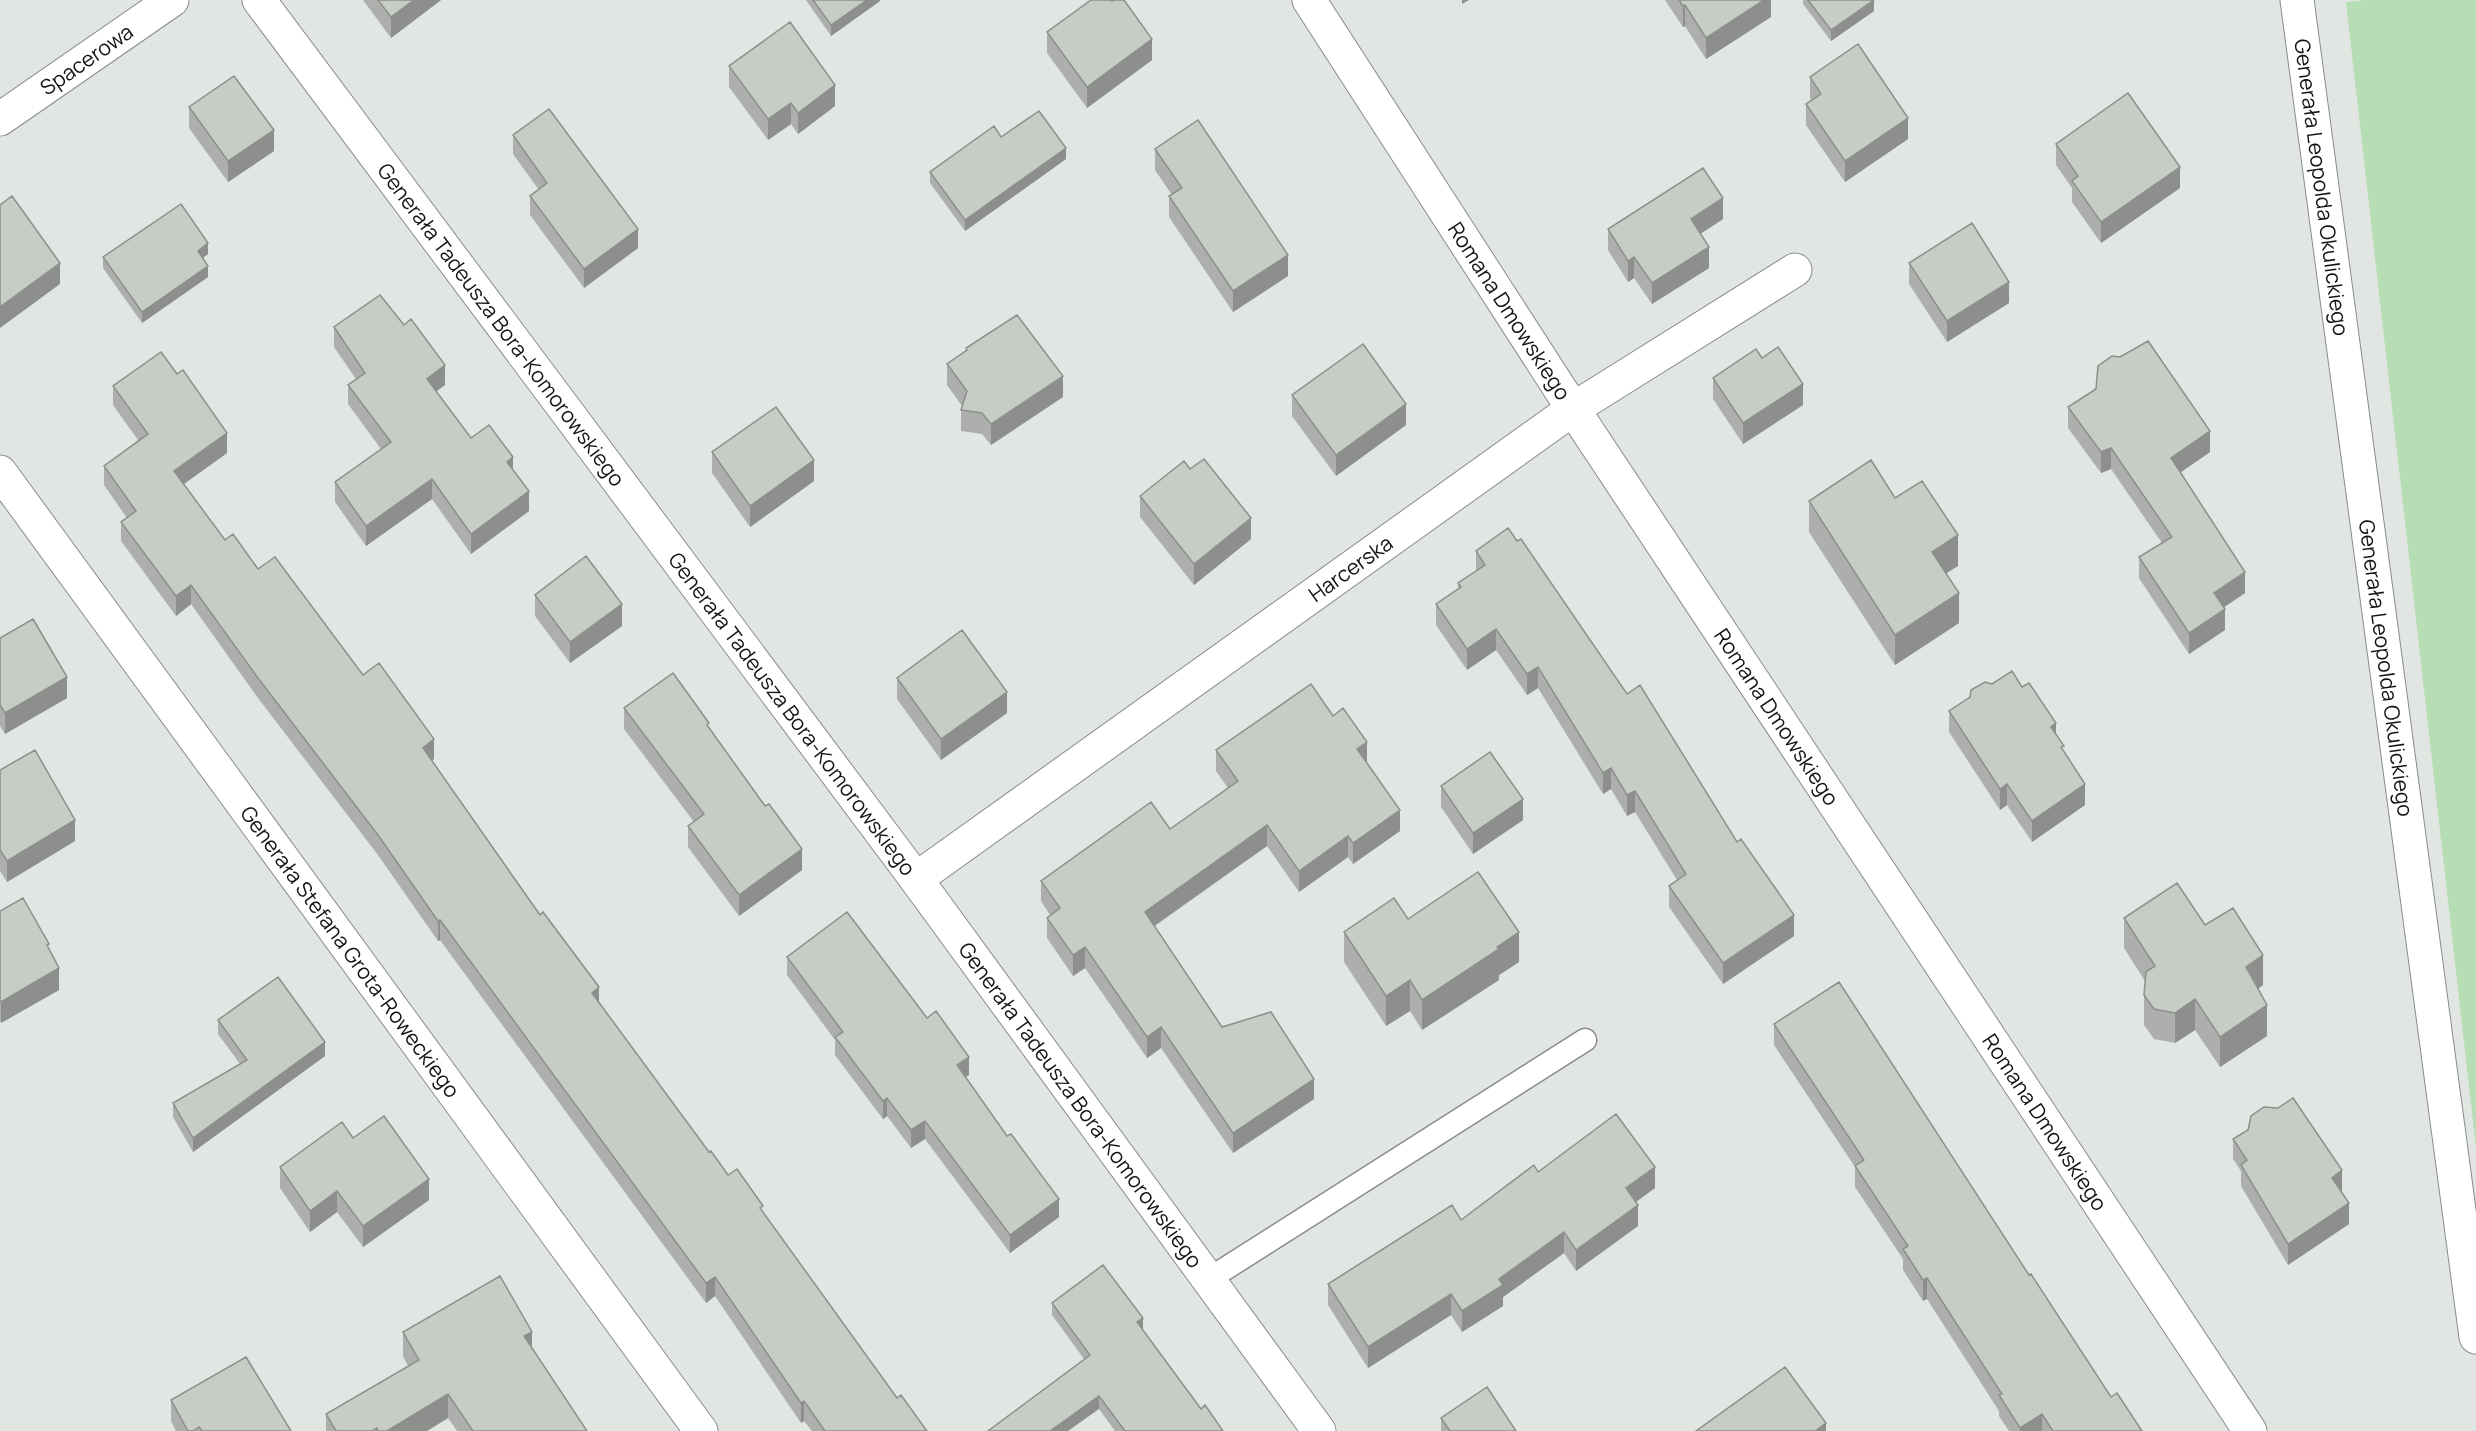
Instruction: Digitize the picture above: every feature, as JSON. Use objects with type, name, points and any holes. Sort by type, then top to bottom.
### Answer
[{"type":"street","name":"Spacerowa","points":[[0,119],[172,0]]},
{"type":"street","name":"Generała Tadeusza Bora-Komorowskiego","points":[[260,0],[916,879],[1319,1431]]},
{"type":"street","name":"Romana Dmowskiego","points":[[1309,0],[1573,409],[2250,1431]]},
{"type":"street","name":"Generała Leopolda Okulickiego","points":[[2297,0],[2476,1336]]},
{"type":"street","name":"Harcerska","points":[[916,879],[1573,409],[1795,270]]},
{"type":"street","name":"Generała Stefana Grota-Roweckiego","points":[[0,471],[701,1431]]},
{"type":"lane","points":[[1209,1279],[1585,1040]]},
{"type":"green space","points":[[2476,0],[2476,1148],[2346,2]]},
{"type":"building","points":[[378,0],[414,0],[391,17]]},
{"type":"building","points":[[813,0],[867,0],[831,25]]},
{"type":"building","points":[[1091,0],[1124,0],[1152,39],[1087,87],[1047,32]]},
{"type":"building","points":[[1679,0],[1764,0],[1706,38],[1685,5],[1683,6]]},
{"type":"building","points":[[1808,0],[1874,0],[1831,30]]},
{"type":"building","points":[[790,22],[835,85],[798,113],[791,103],[768,119],[729,66]]},
{"type":"building","points":[[1858,44],[1908,118],[1845,161],[1806,104],[1821,94],[1810,77]]},
{"type":"building","points":[[234,76],[274,130],[228,161],[189,107]]},
{"type":"building","points":[[2128,93],[2180,167],[2101,222],[2072,181],[2078,176],[2056,144]]},
{"type":"building","points":[[549,109],[638,229],[584,269],[530,196],[547,183],[513,135]]},
{"type":"building","points":[[1039,111],[1066,148],[965,220],[930,172],[994,126],[1001,137]]},
{"type":"building","points":[[1198,120],[1288,255],[1233,291],[1169,196],[1182,188],[1155,149]]},
{"type":"building","points":[[1703,168],[1723,198],[1691,219],[1709,247],[1652,283],[1634,257],[1628,261],[1608,229]]},
{"type":"building","points":[[12,196],[60,263],[0,307],[0,205]]},
{"type":"building","points":[[181,204],[208,243],[198,251],[208,266],[142,312],[103,257]]},
{"type":"building","points":[[1972,223],[2009,282],[1947,321],[1909,263]]},
{"type":"building","points":[[380,295],[404,325],[411,319],[445,365],[427,379],[471,438],[489,425],[513,457],[507,462],[529,491],[471,534],[432,479],[366,526],[335,482],[391,442],[348,385],[365,373],[334,327]]},
{"type":"building","points":[[1017,315],[1063,376],[991,424],[982,413],[961,410],[967,391],[947,364],[967,350],[966,348]]},
{"type":"building","points":[[2148,341],[2210,431],[2171,458],[2245,572],[2214,593],[2225,609],[2189,633],[2139,557],[2172,537],[2111,448],[2101,452],[2068,407],[2096,389],[2098,366],[2112,356],[2120,357]]},
{"type":"building","points":[[1363,344],[1406,404],[1336,455],[1292,395]]},
{"type":"building","points":[[1778,347],[1803,384],[1743,423],[1713,378],[1756,349],[1762,358]]},
{"type":"building","points":[[161,352],[177,374],[183,370],[227,433],[174,471],[225,540],[233,534],[258,569],[275,557],[363,675],[379,663],[434,739],[423,748],[540,915],[543,912],[599,987],[592,993],[709,1152],[711,1151],[728,1175],[737,1169],[763,1206],[760,1208],[897,1398],[901,1395],[927,1431],[825,1431],[804,1401],[801,1403],[715,1277],[706,1283],[440,920],[438,921],[378,835],[258,678],[191,585],[176,596],[121,522],[136,511],[104,466],[148,434],[113,386]]},
{"type":"building","points":[[776,407],[814,460],[750,506],[712,452]]},
{"type":"building","points":[[1204,459],[1251,518],[1194,564],[1140,496],[1184,461],[1190,469]]},
{"type":"building","points":[[1871,460],[1895,498],[1922,481],[1958,535],[1932,552],[1959,593],[1895,635],[1809,501]]},
{"type":"building","points":[[1508,528],[1517,541],[1521,539],[1627,694],[1640,685],[1737,842],[1741,839],[1794,915],[1723,963],[1669,886],[1686,874],[1635,791],[1627,795],[1611,768],[1603,773],[1538,667],[1527,674],[1496,629],[1467,649],[1436,604],[1461,587],[1458,583],[1485,565],[1476,551]]},
{"type":"building","points":[[586,556],[622,604],[570,642],[535,595]]},
{"type":"building","points":[[33,619],[67,677],[5,713],[0,705],[0,638]]},
{"type":"building","points":[[962,630],[1007,692],[941,739],[897,678]]},
{"type":"building","points":[[2012,671],[2022,687],[2029,683],[2056,723],[2051,727],[2085,784],[2032,821],[2007,784],[2000,789],[1949,711],[1970,697],[1971,690],[1985,682],[1992,684]]},
{"type":"building","points":[[673,673],[765,806],[769,804],[802,849],[739,895],[688,826],[704,814],[624,708]]},
{"type":"building","points":[[1311,684],[1333,716],[1343,708],[1367,742],[1357,749],[1400,810],[1353,843],[1348,836],[1299,871],[1267,825],[1145,912],[1222,1027],[1271,1012],[1314,1079],[1233,1133],[1161,1027],[1147,1037],[1085,947],[1073,955],[1047,918],[1060,908],[1041,881],[1151,802],[1170,829],[1238,781],[1216,750]]},
{"type":"building","points":[[35,750],[75,820],[7,861],[0,850],[0,770]]},
{"type":"building","points":[[1490,752],[1523,799],[1473,833],[1441,786]]},
{"type":"building","points":[[1478,872],[1519,932],[1497,947],[1499,949],[1422,1000],[1410,980],[1386,996],[1344,932],[1394,898],[1408,919]]},
{"type":"building","points":[[2177,883],[2205,925],[2233,908],[2263,955],[2246,967],[2267,1005],[2220,1037],[2195,999],[2175,1013],[2154,1009],[2144,995],[2146,972],[2155,966],[2124,918]]},
{"type":"building","points":[[23,898],[49,944],[47,945],[59,968],[1,1002],[0,911]]},
{"type":"building","points":[[847,912],[927,1018],[936,1011],[969,1057],[957,1065],[1007,1136],[1011,1134],[1059,1199],[1010,1235],[925,1121],[911,1130],[887,1098],[883,1101],[835,1037],[843,1032],[787,957]]},
{"type":"building","points":[[278,977],[325,1042],[193,1138],[173,1103],[247,1060],[218,1020]]},
{"type":"building","points":[[1839,982],[2111,1397],[2117,1393],[2142,1431],[2053,1431],[2042,1414],[2020,1428],[1999,1395],[2002,1394],[1927,1278],[1923,1280],[1903,1249],[1908,1246],[1855,1166],[1864,1160],[1774,1024]]},
{"type":"building","points":[[2293,1098],[2342,1170],[2332,1178],[2349,1203],[2288,1244],[2241,1165],[2247,1160],[2233,1139],[2248,1130],[2251,1116],[2264,1107],[2278,1108]]},
{"type":"building","points":[[1616,1114],[1655,1167],[1626,1188],[1638,1205],[1576,1250],[1564,1232],[1499,1279],[1503,1285],[1462,1311],[1451,1294],[1368,1347],[1328,1284],[1452,1205],[1461,1220],[1534,1165],[1538,1172]]},
{"type":"building","points":[[384,1116],[429,1179],[363,1226],[337,1191],[310,1211],[280,1167],[342,1122],[353,1138]]},
{"type":"building","points":[[1103,1265],[1143,1318],[1137,1322],[1201,1409],[1205,1405],[1223,1431],[1125,1431],[1099,1396],[1050,1431],[988,1431],[1090,1355],[1052,1303]]},
{"type":"building","points":[[500,1276],[532,1332],[524,1336],[587,1431],[473,1431],[448,1394],[387,1431],[378,1431],[377,1428],[372,1431],[336,1431],[326,1414],[419,1360],[403,1332]]},
{"type":"building","points":[[246,1357],[291,1431],[202,1431],[199,1427],[188,1431],[171,1400]]},
{"type":"building","points":[[1785,1367],[1826,1423],[1815,1431],[1696,1431]]},
{"type":"building","points":[[1487,1387],[1516,1431],[1450,1431],[1441,1418]]}]
